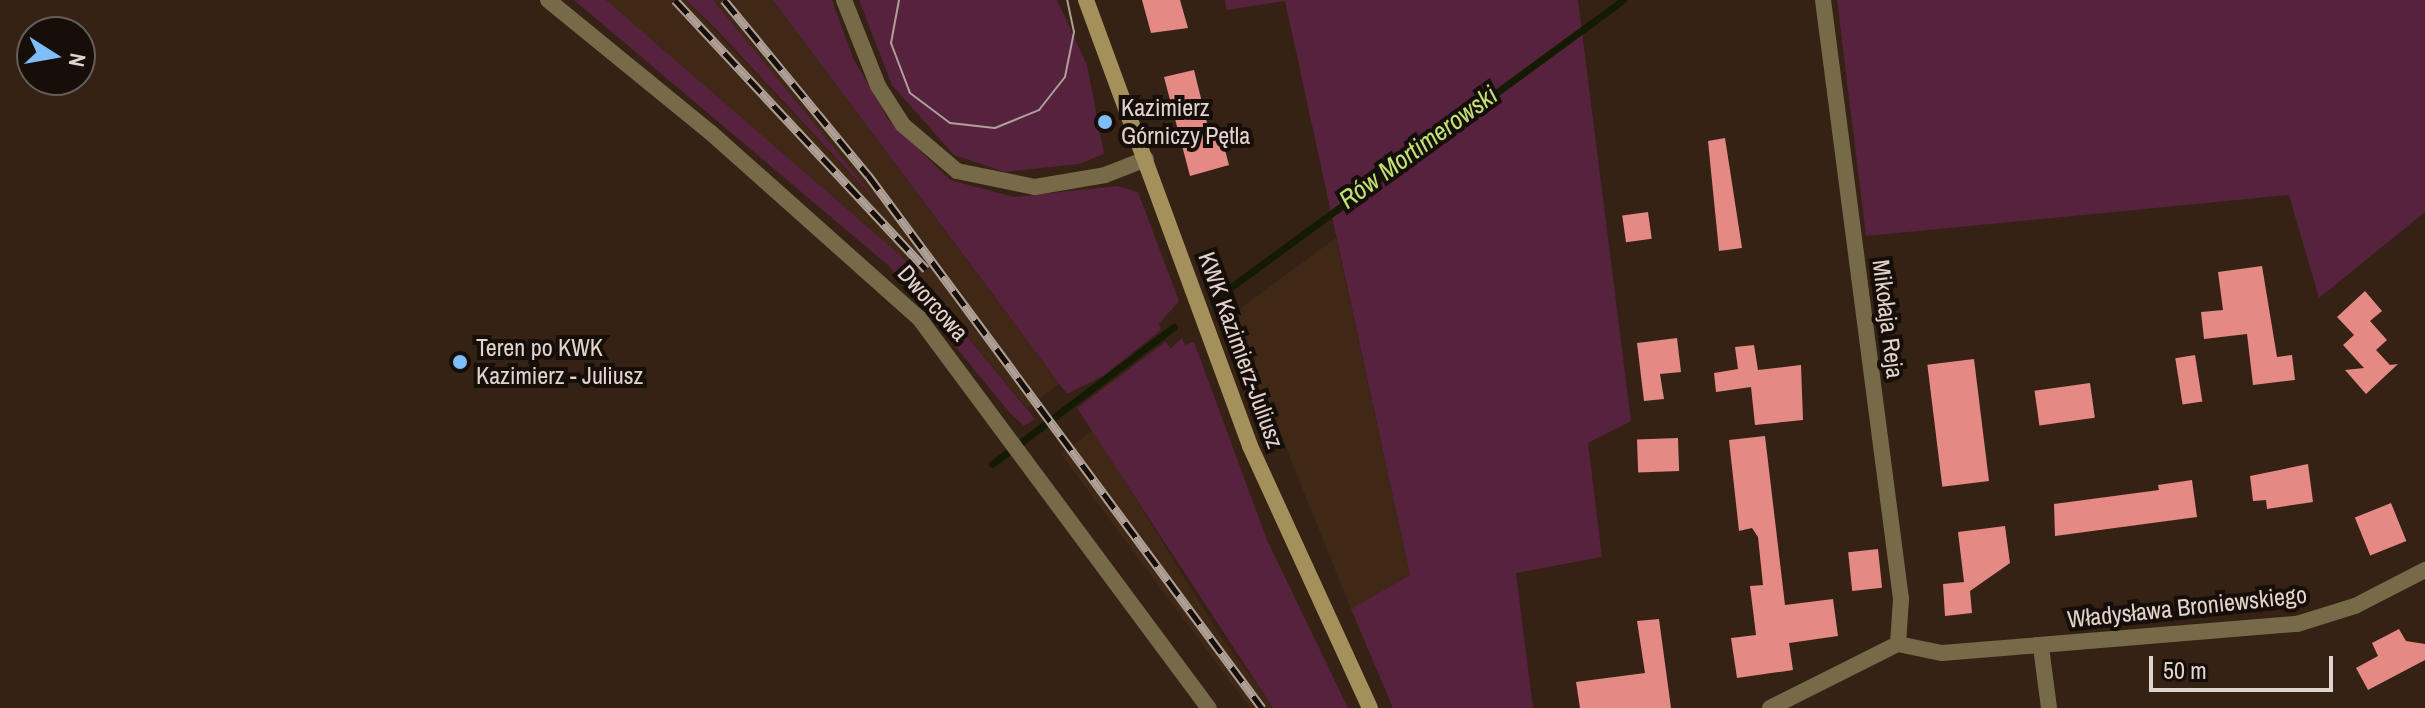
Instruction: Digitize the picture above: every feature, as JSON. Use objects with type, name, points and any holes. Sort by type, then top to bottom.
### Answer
[{"type":"street","name":"Dworcowa","points":[[548,0],[869,269],[919,318],[1005,428],[1209,708]]},
{"type":"street","points":[[844,0],[878,86],[903,125],[957,171],[1035,187],[1105,175],[1146,159]]},
{"type":"street","name":"KWK Kazimierz-Juliusz","points":[[1086,0],[1250,446],[1370,708]]},
{"type":"street","name":"Mikołaja Reja","points":[[1823,0],[1901,599],[1898,644]]},
{"type":"street","name":"Władysława Broniewskiego","points":[[1898,644],[1942,653],[2297,624],[2355,606],[2425,570]]},
{"type":"street","points":[[1770,708],[1898,644]]},
{"type":"street","name":"Władysława Broniewskiego","points":[[2041,647],[2049,708]]},
{"type":"shaded area","points":[[574,0],[606,0],[900,255],[1035,419],[1024,426],[1010,413],[890,267]]},
{"type":"shaded area","points":[[606,0],[686,0],[871,196],[713,0],[773,0],[1059,384],[1027,408],[900,255]]},
{"type":"shaded area","points":[[686,0],[713,0],[881,206],[714,27]]},
{"type":"shaded area","points":[[773,0],[832,0],[853,58],[888,119],[950,180],[1014,197],[1117,186],[1138,192],[1179,301],[1159,324],[1161,330],[1103,376],[1067,394]]},
{"type":"shaded area","points":[[859,0],[1057,0],[1087,65],[1104,154],[1079,164],[1005,172],[954,155],[892,85]]},
{"type":"shaded area","points":[[1225,0],[1578,0],[1631,421],[1588,443],[1602,557],[1516,573],[1533,708],[1393,708],[1351,609],[1410,575],[1285,1],[1226,10]]},
{"type":"shaded area","points":[[1837,0],[2425,0],[2425,212],[2319,298],[2289,195],[1866,236]]},
{"type":"shaded area","points":[[1336,238],[1410,575],[1351,609],[1281,435],[1265,431],[1230,316]]},
{"type":"shaded area","points":[[1182,338],[1185,345],[1194,342],[1267,540],[1348,708],[1273,708],[1077,408],[1165,342],[1171,348]]},
{"type":"shaded area","points":[[1093,430],[1218,632],[1273,708],[1250,708],[1061,454]]},
{"type":"building","points":[[1142,0],[1180,0],[1188,28],[1151,33]]},
{"type":"building","points":[[1194,70],[1209,131],[1219,128],[1229,165],[1190,176],[1164,77]]},
{"type":"building","points":[[1725,138],[1742,248],[1719,251],[1708,141]]},
{"type":"building","points":[[1648,212],[1652,239],[1626,242],[1622,216]]},
{"type":"building","points":[[2262,266],[2277,357],[2292,355],[2295,380],[2253,385],[2247,334],[2204,339],[2201,312],[2223,310],[2218,272]]},
{"type":"building","points":[[2365,291],[2382,311],[2370,321],[2387,340],[2376,350],[2390,365],[2398,364],[2366,394],[2345,370],[2364,368],[2343,345],[2354,335],[2337,317]]},
{"type":"building","points":[[1677,338],[1681,372],[1660,374],[1664,399],[1644,401],[1637,343]]},
{"type":"building","points":[[1754,345],[1758,370],[1801,365],[1803,420],[1755,425],[1751,387],[1716,392],[1714,373],[1738,369],[1735,347]]},
{"type":"building","points":[[2195,355],[2202,401],[2183,405],[2175,358]]},
{"type":"building","points":[[1974,359],[1989,481],[1942,487],[1927,365]]},
{"type":"building","points":[[2090,383],[2095,418],[2039,425],[2035,391]]},
{"type":"building","points":[[1765,436],[1785,605],[1833,599],[1838,636],[1789,643],[1793,670],[1737,678],[1731,638],[1756,635],[1750,586],[1763,585],[1758,537],[1752,528],[1739,531],[1729,440]]},
{"type":"building","points":[[1678,438],[1679,471],[1638,472],[1637,439]]},
{"type":"building","points":[[2308,464],[2313,502],[2267,509],[2266,500],[2253,501],[2250,476]]},
{"type":"building","points":[[2192,480],[2197,517],[2055,536],[2054,504],[2159,490],[2158,485]]},
{"type":"building","points":[[2391,503],[2406,541],[2370,556],[2355,518]]},
{"type":"building","points":[[2005,526],[2010,563],[1970,591],[1972,613],[1945,616],[1943,584],[1964,582],[1958,532]]},
{"type":"building","points":[[1878,549],[1882,588],[1852,591],[1848,552]]},
{"type":"building","points":[[1659,619],[1671,708],[1580,708],[1576,682],[1645,673],[1637,621]]},
{"type":"building","points":[[2399,629],[2406,641],[2425,644],[2425,660],[2368,690],[2356,668],[2378,656],[2372,643]]},
{"type":"waterway","name":"Rów Mortimerowski","points":[[1216,298],[1623,0]]},
{"type":"waterway","name":"Rów Mortimerowski","points":[[992,464],[1174,327]]},
{"type":"tram line","points":[[899,0],[891,43],[910,93],[950,123],[995,128],[1039,110],[1065,77],[1074,32],[1067,0]]},
{"type":"railway","points":[[675,0],[926,269]]},
{"type":"railway","points":[[724,0],[868,175],[1262,708]]},
{"type":"place","name":"Kazimierz Górniczy Pętla","points":[[1105,122]]},
{"type":"place","name":"Teren po KWK Kazimierz - Juliusz","points":[[460,362]]}]
